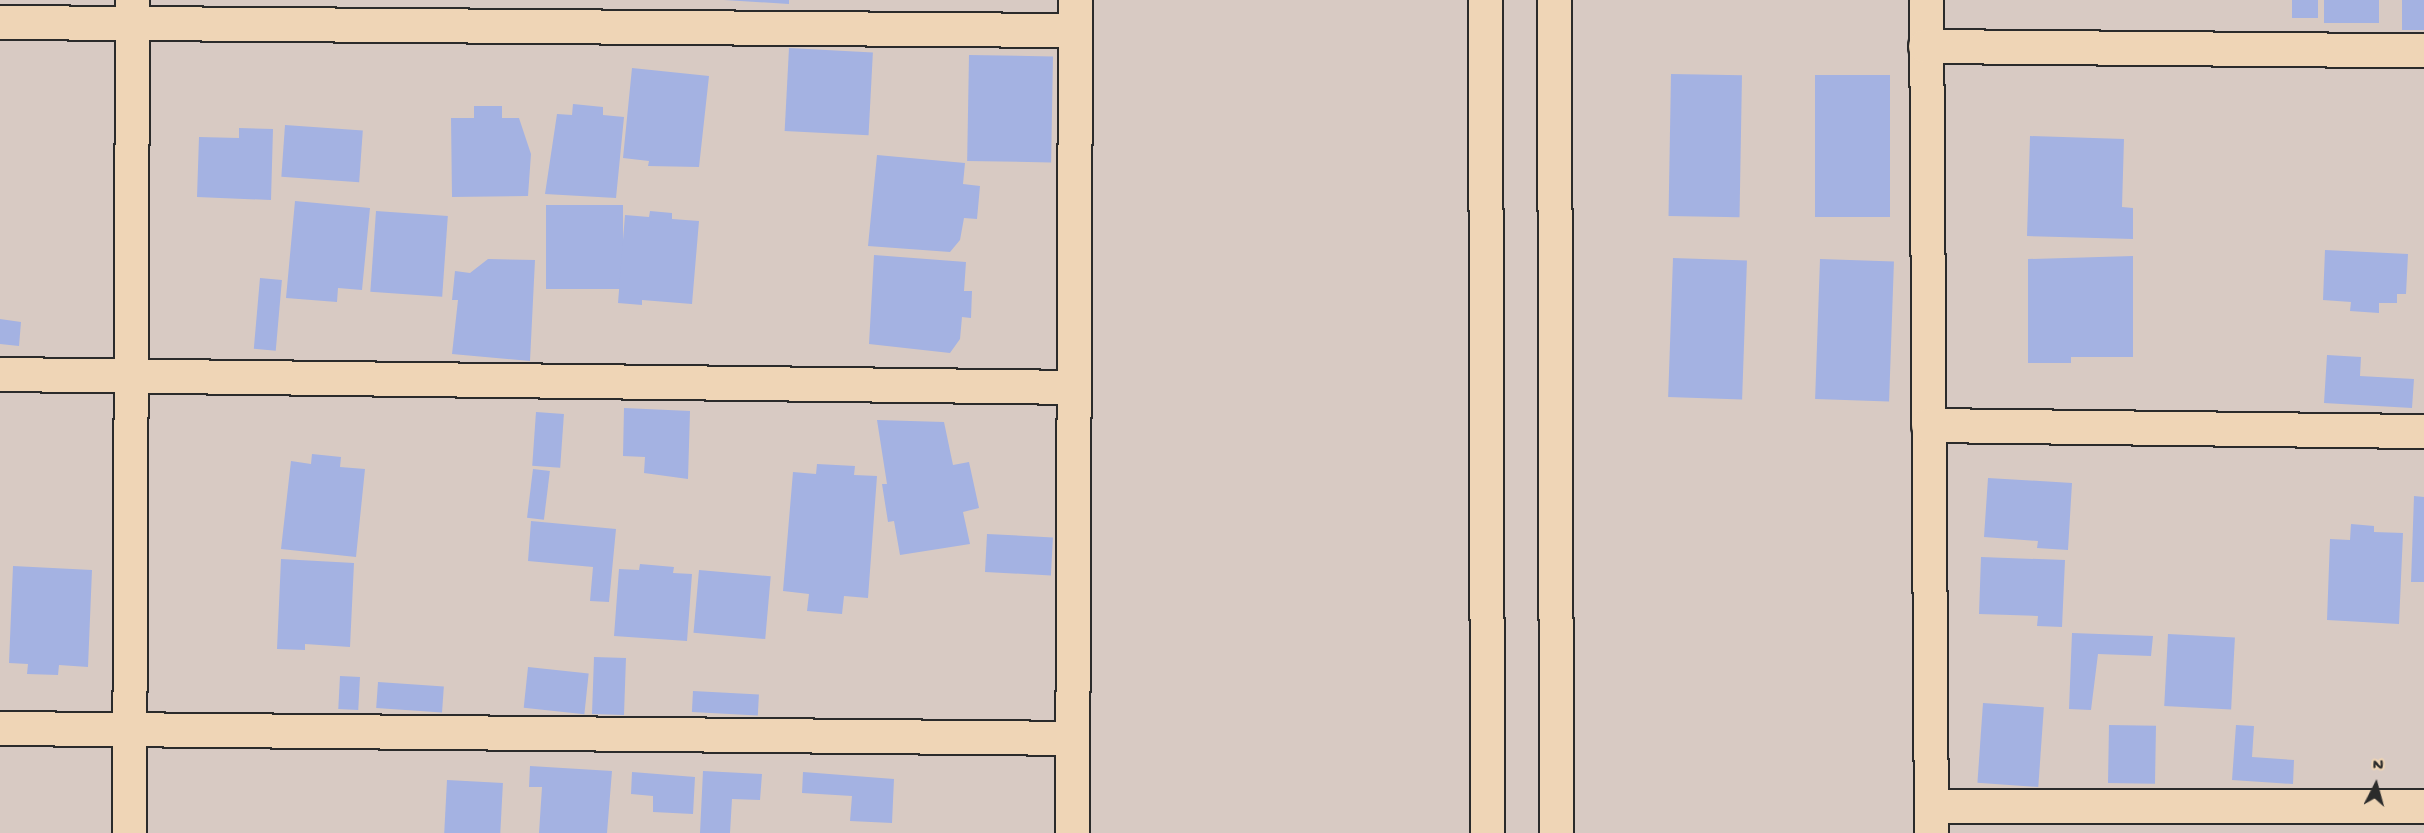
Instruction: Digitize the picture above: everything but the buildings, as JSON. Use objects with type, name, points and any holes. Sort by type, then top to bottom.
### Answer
[{"type":"street","points":[[1485,0],[1487,833]]},
{"type":"street","points":[[1554,0],[1556,833]]},
{"type":"street","points":[[1926,0],[1931,819],[2424,806]]},
{"type":"street","points":[[129,833],[132,12]]},
{"type":"street","points":[[0,22],[132,12],[1075,15],[1072,833]]},
{"type":"street","points":[[1926,46],[2424,50]]},
{"type":"street","points":[[0,374],[1073,387]]},
{"type":"street","points":[[1928,425],[2424,431]]},
{"type":"street","points":[[0,728],[1072,738]]}]
